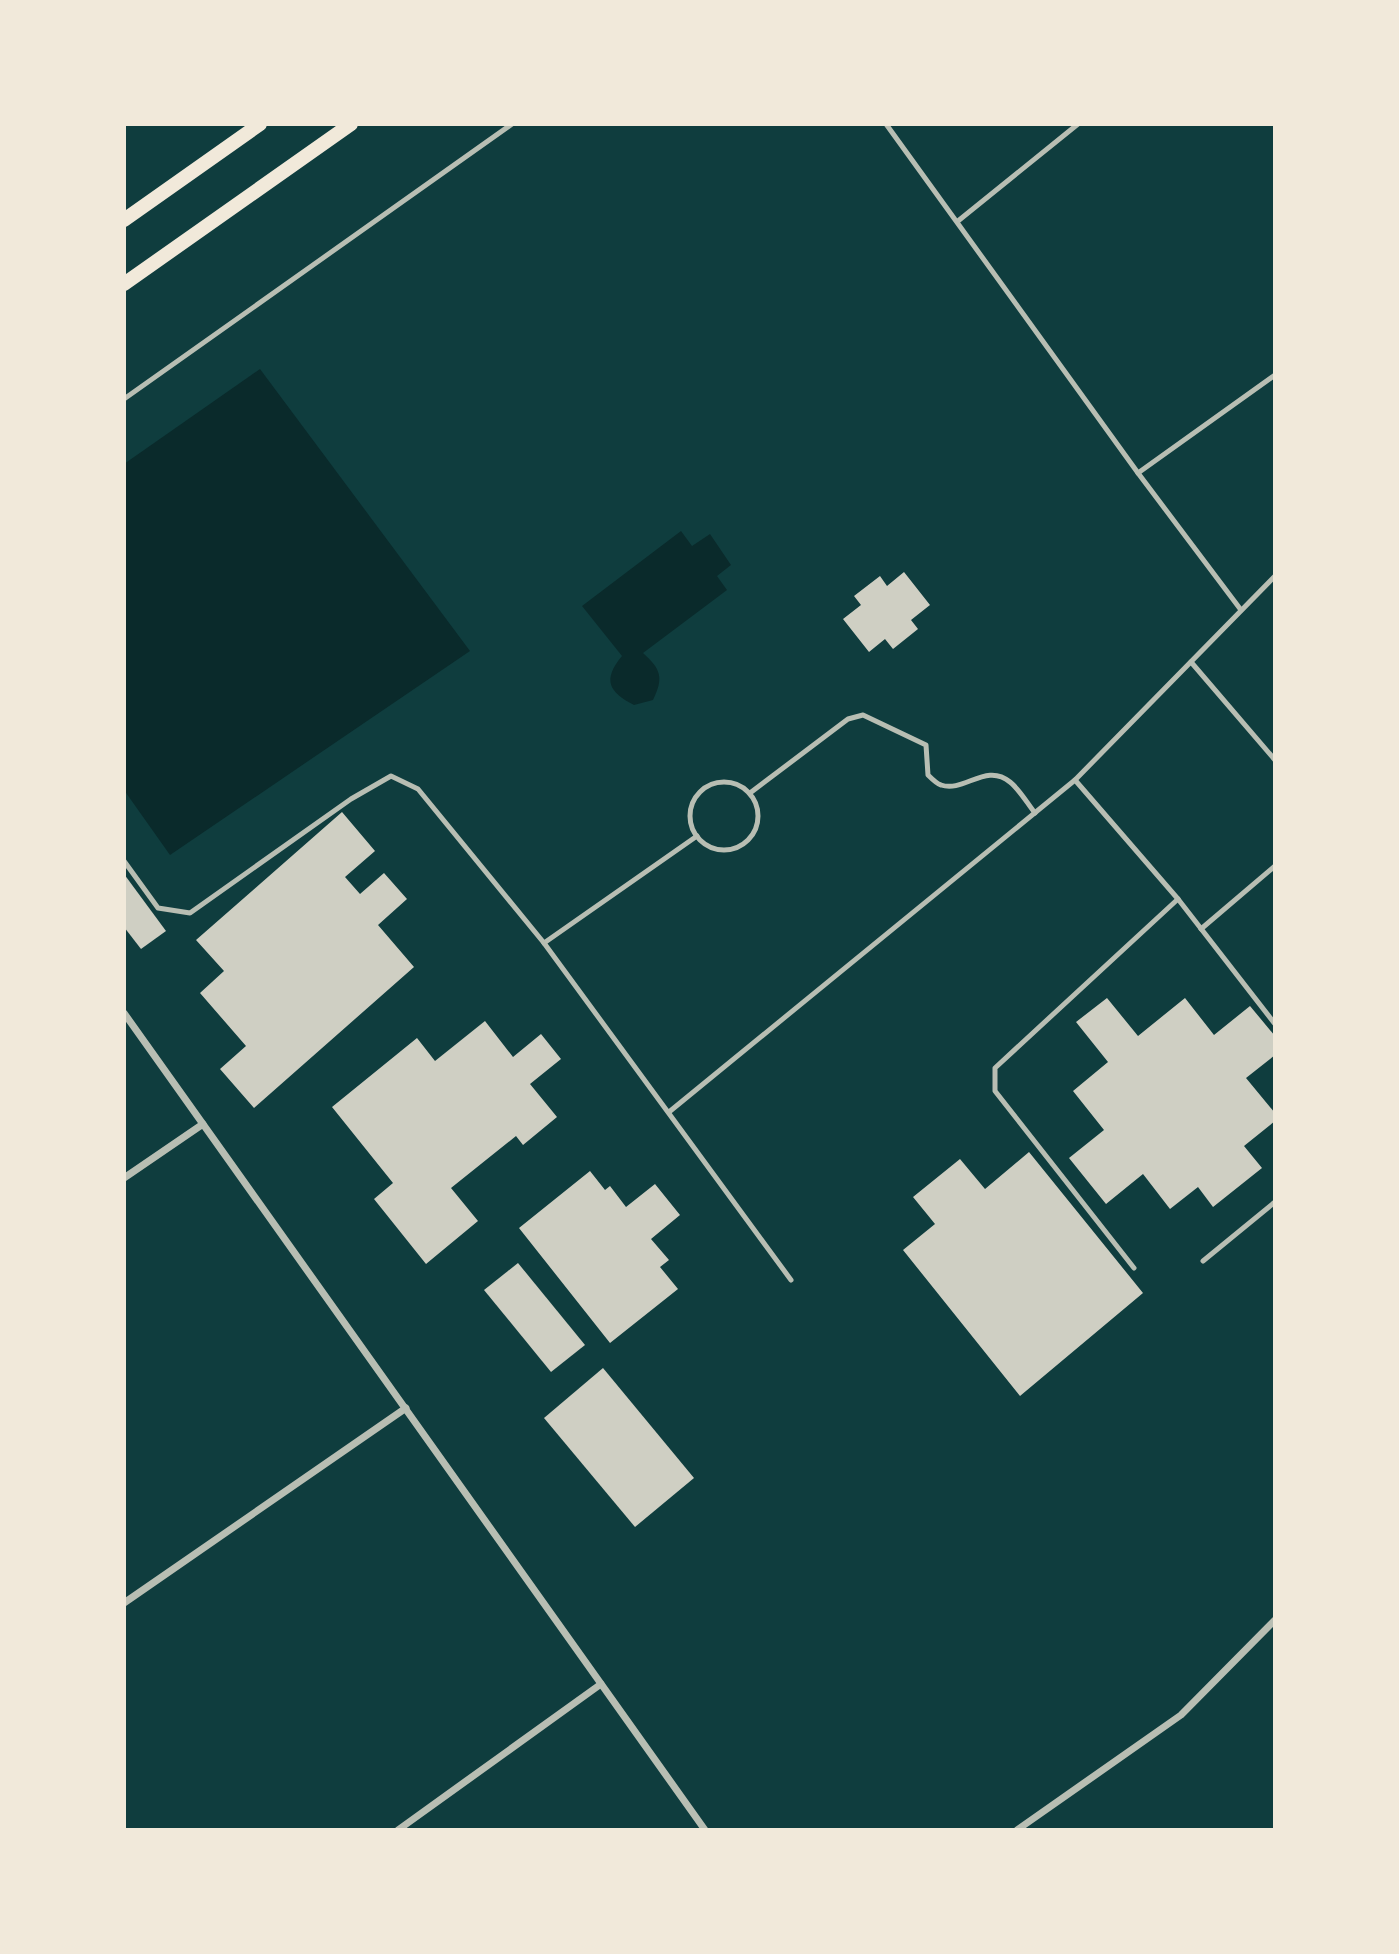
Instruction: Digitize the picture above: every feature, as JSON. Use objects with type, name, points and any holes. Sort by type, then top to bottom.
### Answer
[{"type":"main road","points":[[124,220],[260,124]]},
{"type":"main road","points":[[124,284],[351,124]]},
{"type":"street","points":[[124,1013],[705,1830]]},
{"type":"street","points":[[124,1178],[203,1124]]},
{"type":"street","points":[[124,1603],[405,1408]]},
{"type":"street","points":[[1017,1830],[1181,1715],[1275,1620]]},
{"type":"street","points":[[398,1830],[601,1684]]},
{"type":"lane","points":[[124,399],[512,124]]},
{"type":"lane","points":[[886,124],[1138,473],[1241,610]]},
{"type":"lane","points":[[958,221],[1078,124]]},
{"type":"lane","points":[[1138,473],[1275,375]]},
{"type":"lane","points":[[668,1112],[1075,780],[1275,576]]},
{"type":"lane","points":[[1191,662],[1275,760]]},
{"type":"lane","points":[[750,793],[848,719],[863,715],[926,745],[928,775],[941,785],[959,785],[994,775],[1010,782],[1035,813]]},
{"type":"lane","points":[[124,861],[158,908],[190,912],[351,799],[391,776],[418,789],[544,943],[791,1280]]},
{"type":"lane","points":[[1075,780],[1178,900],[1275,1024]]},
{"type":"lane","points":[[718,782],[735,784],[750,793],[757,805],[758,819],[755,832],[746,843],[733,849],[720,850],[707,846],[697,836],[690,820],[691,812],[693,803],[703,789],[718,782]]},
{"type":"lane","points":[[544,943],[697,836]]},
{"type":"lane","points":[[1201,929],[1275,866]]},
{"type":"lane","points":[[1134,1268],[995,1091],[995,1068],[1178,900]]},
{"type":"lane","points":[[1203,1261],[1275,1202]]},
{"type":"water","points":[[260,369],[470,651],[170,855],[124,790],[124,464]]},
{"type":"water","points":[[681,531],[692,546],[710,534],[731,565],[717,576],[727,590],[643,653],[657,669],[659,686],[653,700],[634,705],[619,695],[611,685],[612,672],[622,656],[582,606]]},
{"type":"building","points":[[904,572],[930,605],[911,620],[918,629],[893,649],[885,639],[869,652],[843,619],[861,605],[854,596],[880,576],[887,586]]},
{"type":"building","points":[[342,812],[375,851],[345,877],[360,894],[384,873],[407,899],[378,925],[414,967],[254,1108],[220,1069],[246,1046],[200,993],[224,971],[196,940]]},
{"type":"building","points":[[124,874],[166,931],[141,949],[124,927]]},
{"type":"building","points":[[1107,998],[1138,1036],[1185,998],[1214,1035],[1250,1006],[1275,1036],[1275,1055],[1246,1078],[1275,1113],[1275,1121],[1244,1146],[1262,1168],[1213,1207],[1198,1187],[1170,1209],[1143,1174],[1106,1204],[1069,1158],[1104,1130],[1073,1091],[1108,1062],[1076,1022]]},
{"type":"building","points":[[485,1021],[513,1057],[541,1034],[561,1059],[530,1084],[557,1117],[523,1145],[516,1136],[451,1188],[478,1221],[426,1264],[374,1199],[393,1183],[332,1107],[417,1038],[435,1061]]},
{"type":"building","points":[[1029,1152],[1143,1293],[1020,1396],[903,1250],[935,1224],[913,1197],[960,1159],[985,1189]]},
{"type":"building","points":[[590,1171],[605,1190],[610,1186],[626,1207],[655,1184],[680,1215],[651,1239],[669,1260],[660,1267],[678,1289],[610,1343],[519,1228]]},
{"type":"building","points":[[518,1263],[585,1345],[551,1372],[484,1290]]},
{"type":"building","points":[[603,1368],[694,1478],[635,1527],[544,1418]]}]
